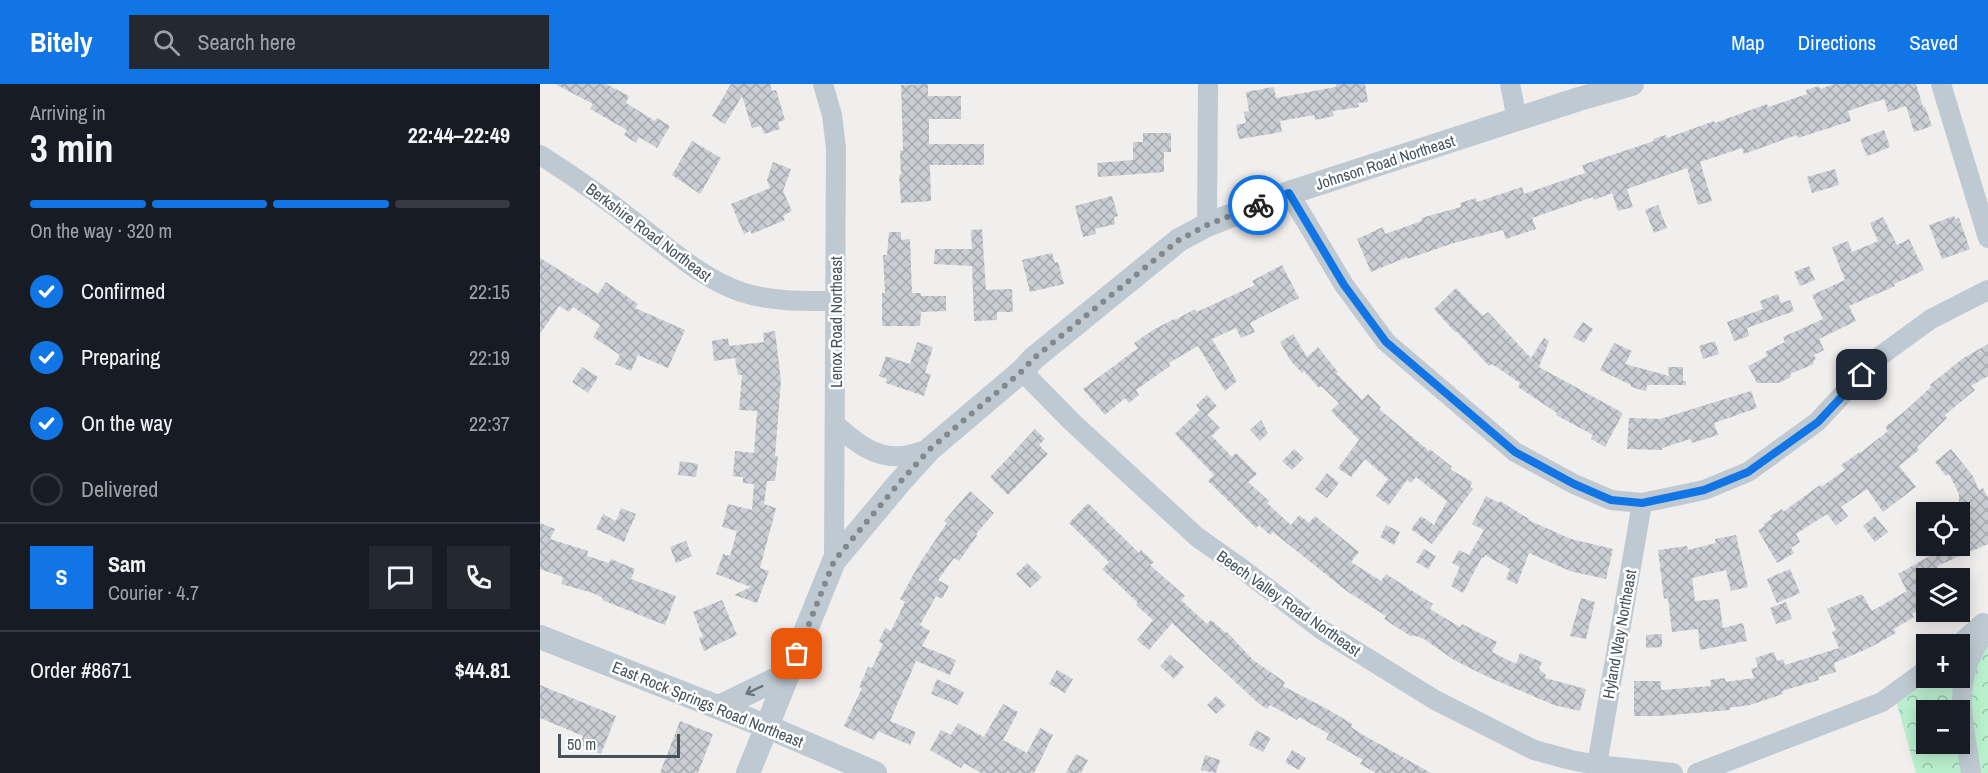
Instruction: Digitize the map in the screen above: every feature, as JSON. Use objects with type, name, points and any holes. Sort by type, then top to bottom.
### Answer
[{"type":"street","name":"Lenox Road Northeast","points":[[823,84],[832,115],[836,148],[836,540],[834,561]]},
{"type":"street","points":[[1207,225],[1208,84]]},
{"type":"street","points":[[1510,84],[1518,119]]},
{"type":"street","name":"Johnson Road Northeast","points":[[748,773],[834,561],[930,449],[1040,353],[1179,240],[1207,225],[1289,193],[1632,84]]},
{"type":"street","points":[[1941,84],[1988,238]]},
{"type":"street","name":"Berkshire Road Northeast","points":[[540,155],[597,193],[687,264],[716,282],[742,292],[771,299],[795,302],[836,301]]},
{"type":"street","points":[[1289,193],[1344,285],[1386,342],[1515,452],[1574,484],[1611,500],[1642,503],[1704,490],[1748,472],[1818,422],[1876,359],[1931,319],[1988,290]]},
{"type":"street","name":"Beech Valley Road Northeast","points":[[1022,371],[1072,422],[1197,537],[1322,630],[1435,700],[1534,750],[1597,765],[1673,773]]},
{"type":"street","points":[[836,425],[858,445],[878,454],[902,456],[930,449]]},
{"type":"street","name":"Hyland Way Northeast","points":[[1597,765],[1642,503]]},
{"type":"street","points":[[1970,635],[1988,619]]},
{"type":"street","points":[[1971,773],[1963,713],[1964,678],[1973,651],[1988,627]]},
{"type":"street","name":"East Rock Springs Road Northeast","points":[[540,637],[768,727],[875,773]]},
{"type":"street","points":[[718,707],[789,673]]},
{"type":"street","points":[[1696,773],[1882,702],[1916,677]]},
{"type":"green space","points":[[1988,620],[1988,773],[1916,773],[1897,704],[1916,680],[1916,688],[1970,688],[1970,634],[1966,634]]},
{"type":"building","points":[[555,84],[606,84],[629,96],[626,103],[655,121],[657,118],[670,126],[657,148],[639,137],[636,143],[624,135],[627,130],[590,109],[593,104]]},
{"type":"building","points":[[731,84],[770,84],[772,91],[776,90],[785,120],[778,122],[780,129],[764,134],[761,126],[752,128],[742,96],[725,124],[712,116]]},
{"type":"building","points":[[928,84],[928,96],[961,96],[961,119],[929,119],[929,144],[984,144],[984,165],[930,165],[931,201],[901,203],[899,175],[901,175],[900,151],[903,150],[901,85]]},
{"type":"building","points":[[1336,84],[1365,84],[1368,102],[1358,103],[1359,107],[1333,111],[1334,116],[1315,120],[1314,115],[1280,121],[1282,132],[1239,139],[1236,125],[1246,123],[1244,112],[1249,111],[1246,92],[1274,87],[1276,98],[1336,87]]},
{"type":"building","points":[[1834,84],[1916,84],[1932,126],[1914,132],[1906,106],[1888,112],[1884,99],[1848,111],[1851,121],[1798,138],[1797,135],[1744,154],[1742,148],[1700,162],[1712,201],[1698,205],[1687,168],[1627,189],[1633,207],[1618,211],[1612,193],[1594,200],[1593,197],[1532,218],[1536,229],[1506,239],[1503,230],[1407,259],[1407,257],[1371,272],[1357,239],[1383,227],[1385,234],[1422,221],[1421,218],[1461,207],[1460,203],[1476,198],[1477,202],[1522,187],[1524,194],[1585,173],[1582,165],[1654,141],[1653,139],[1666,135],[1667,138],[1767,104],[1768,107],[1807,94],[1806,90],[1819,86],[1820,89]]},
{"type":"building","points":[[1884,130],[1890,147],[1867,156],[1860,139]]},
{"type":"building","points":[[1143,133],[1171,133],[1171,152],[1164,152],[1164,172],[1098,177],[1097,163],[1133,160],[1133,142],[1143,142]]},
{"type":"building","points":[[692,141],[721,158],[700,194],[672,175]]},
{"type":"building","points":[[773,162],[791,169],[783,191],[792,211],[783,216],[785,220],[752,234],[750,231],[744,234],[731,204],[770,188],[767,180]]},
{"type":"building","points":[[1835,169],[1839,185],[1812,193],[1807,177]]},
{"type":"building","points":[[1112,196],[1118,216],[1114,217],[1115,224],[1095,229],[1096,234],[1083,237],[1075,206]]},
{"type":"building","points":[[1658,205],[1667,228],[1654,233],[1645,210]]},
{"type":"building","points":[[1954,216],[1955,219],[1959,218],[1970,249],[1942,259],[1929,225]]},
{"type":"building","points":[[1883,217],[1897,245],[1909,239],[1924,270],[1894,284],[1895,286],[1849,306],[1856,321],[1819,339],[1824,350],[1814,355],[1816,359],[1813,361],[1814,364],[1790,374],[1791,377],[1779,383],[1757,383],[1748,366],[1768,356],[1765,352],[1785,342],[1783,337],[1823,319],[1812,295],[1845,280],[1832,247],[1848,241],[1852,252],[1878,241],[1870,223]]},
{"type":"building","points":[[982,229],[986,290],[1012,289],[1013,312],[997,312],[997,320],[974,321],[972,266],[934,264],[935,249],[972,249],[971,230]]},
{"type":"building","points":[[889,232],[901,232],[901,240],[910,239],[912,293],[921,293],[921,296],[946,296],[946,311],[921,312],[920,326],[882,326],[882,293],[885,293],[883,255],[887,255]]},
{"type":"building","points":[[1052,253],[1055,263],[1058,262],[1064,284],[1030,292],[1022,260]]},
{"type":"building","points":[[540,258],[598,294],[606,282],[638,304],[635,308],[685,330],[668,368],[638,355],[631,371],[615,364],[620,355],[593,337],[600,325],[573,307],[569,312],[559,306],[540,334]]},
{"type":"building","points":[[1282,265],[1299,298],[1250,323],[1255,332],[1241,338],[1236,328],[1212,339],[1237,381],[1225,391],[1198,346],[1169,363],[1170,366],[1136,390],[1139,395],[1129,403],[1125,398],[1105,415],[1083,389],[1138,348],[1134,343],[1153,330],[1195,309],[1197,312],[1255,285],[1252,281]]},
{"type":"building","points":[[1809,266],[1815,280],[1800,286],[1794,272]]},
{"type":"building","points":[[1456,288],[1483,316],[1488,312],[1531,358],[1544,338],[1549,341],[1539,367],[1623,413],[1605,447],[1591,439],[1593,435],[1556,415],[1557,413],[1518,387],[1520,383],[1492,364],[1489,366],[1455,332],[1434,309]]},
{"type":"building","points":[[1778,294],[1781,303],[1790,300],[1794,311],[1747,328],[1749,336],[1734,341],[1727,322],[1763,309],[1760,301]]},
{"type":"building","points":[[1583,322],[1593,329],[1584,343],[1573,337]]},
{"type":"building","points":[[775,331],[781,381],[775,456],[778,456],[775,481],[767,481],[764,504],[776,508],[760,568],[769,571],[757,603],[734,595],[751,587],[716,574],[723,554],[730,556],[737,531],[722,527],[728,504],[752,510],[754,484],[743,483],[743,477],[733,476],[735,451],[754,453],[757,411],[739,410],[742,375],[738,375],[735,358],[714,361],[712,341],[728,338],[729,346],[764,342],[763,333]]},
{"type":"building","points":[[1293,334],[1307,357],[1318,347],[1338,372],[1336,373],[1362,400],[1368,394],[1381,407],[1379,409],[1452,467],[1450,469],[1472,482],[1470,487],[1473,489],[1432,544],[1411,529],[1421,516],[1434,525],[1447,501],[1416,477],[1411,483],[1407,480],[1389,505],[1376,496],[1388,479],[1365,459],[1351,477],[1338,468],[1359,440],[1331,411],[1339,403],[1321,386],[1319,388],[1304,371],[1302,373],[1290,360],[1280,342]]},
{"type":"building","points":[[1715,341],[1719,354],[1703,359],[1699,346]]},
{"type":"building","points":[[917,342],[933,347],[925,373],[931,374],[924,396],[886,383],[887,379],[879,376],[886,356],[910,364]]},
{"type":"building","points":[[1614,343],[1632,351],[1625,364],[1669,376],[1668,367],[1683,367],[1683,381],[1686,381],[1686,385],[1647,385],[1646,391],[1631,387],[1600,370]]},
{"type":"building","points":[[1988,344],[1988,376],[1971,386],[1975,390],[1945,415],[1947,418],[1917,447],[1919,450],[1899,466],[1916,487],[1883,512],[1867,489],[1841,507],[1848,516],[1836,526],[1827,514],[1796,534],[1800,542],[1791,548],[1794,553],[1777,563],[1758,530],[1772,519],[1770,516],[1782,509],[1783,512],[1845,470],[1841,465],[1888,431],[1885,427],[1931,387],[1930,385],[1962,359]]},
{"type":"building","points":[[582,367],[598,377],[588,393],[572,382]]},
{"type":"building","points":[[1751,391],[1757,408],[1714,423],[1718,435],[1692,443],[1690,439],[1662,448],[1662,450],[1627,449],[1629,418],[1660,419]]},
{"type":"building","points":[[1207,395],[1217,406],[1207,415],[1220,428],[1212,436],[1232,457],[1236,453],[1257,474],[1248,482],[1291,525],[1299,515],[1309,523],[1315,516],[1359,552],[1351,562],[1381,581],[1386,574],[1433,604],[1430,609],[1460,627],[1462,624],[1497,642],[1492,652],[1516,664],[1520,653],[1542,662],[1539,669],[1546,675],[1545,678],[1586,689],[1580,711],[1554,705],[1488,677],[1454,660],[1424,639],[1413,635],[1412,637],[1384,619],[1386,616],[1348,592],[1273,532],[1270,535],[1259,525],[1256,528],[1208,481],[1214,475],[1175,434],[1200,410],[1196,405]]},
{"type":"building","points":[[1261,420],[1268,433],[1260,441],[1250,430]]},
{"type":"building","points":[[1035,429],[1045,439],[1039,445],[1048,454],[1008,495],[990,477]]},
{"type":"building","points":[[1294,449],[1304,458],[1292,470],[1282,461]]},
{"type":"building","points":[[1951,449],[1973,476],[1979,490],[1983,488],[1988,498],[1988,544],[1970,552],[1970,502],[1959,502],[1959,494],[1949,474],[1946,476],[1935,462]]},
{"type":"building","points":[[680,461],[698,464],[696,477],[678,475]]},
{"type":"building","points":[[1327,473],[1339,483],[1327,498],[1315,489]]},
{"type":"building","points":[[970,491],[994,513],[976,534],[977,536],[959,561],[954,558],[938,580],[949,586],[942,599],[936,596],[920,625],[930,631],[922,646],[956,660],[950,675],[916,661],[890,721],[916,732],[910,745],[878,731],[874,740],[844,726],[862,688],[859,687],[868,667],[872,668],[883,644],[879,641],[885,628],[891,631],[905,602],[900,599],[921,561],[947,523],[944,521]]},
{"type":"building","points":[[1486,496],[1499,503],[1500,501],[1528,520],[1571,539],[1613,549],[1606,579],[1570,571],[1529,553],[1517,584],[1506,579],[1510,569],[1485,555],[1463,593],[1451,586],[1460,567],[1452,563],[1459,550],[1469,555],[1484,530],[1472,524]]},
{"type":"building","points":[[1088,503],[1139,553],[1141,550],[1154,562],[1150,565],[1185,596],[1181,600],[1207,624],[1211,620],[1227,632],[1253,660],[1285,682],[1283,686],[1329,710],[1352,724],[1351,727],[1365,736],[1431,773],[1376,773],[1360,764],[1363,760],[1326,739],[1329,734],[1299,717],[1297,720],[1270,705],[1267,709],[1258,703],[1172,623],[1149,650],[1137,640],[1153,620],[1102,569],[1109,562],[1069,523]]},
{"type":"building","points":[[621,508],[636,514],[624,542],[596,529],[603,514],[616,521]]},
{"type":"building","points":[[1875,516],[1888,532],[1875,542],[1863,526]]},
{"type":"building","points":[[540,523],[555,529],[550,539],[588,551],[587,556],[609,563],[611,559],[635,569],[631,579],[676,596],[665,625],[602,600],[603,598],[593,593],[561,584],[563,577],[540,569]]},
{"type":"building","points":[[1386,525],[1400,532],[1394,545],[1380,537]]},
{"type":"building","points":[[1736,535],[1748,587],[1731,591],[1726,570],[1692,578],[1695,601],[1719,599],[1723,628],[1743,623],[1747,641],[1700,650],[1698,629],[1672,632],[1668,598],[1664,599],[1658,550],[1687,546],[1688,550],[1716,543],[1715,539]]},
{"type":"building","points":[[686,541],[692,556],[676,563],[670,547]]},
{"type":"building","points":[[1424,549],[1436,556],[1428,569],[1416,562]]},
{"type":"building","points":[[1930,556],[1960,556],[1937,566],[1938,568],[1916,568],[1916,612],[1912,614],[1914,617],[1894,629],[1896,633],[1834,663],[1836,672],[1818,677],[1819,680],[1782,691],[1783,694],[1750,705],[1729,708],[1730,710],[1634,716],[1634,681],[1661,681],[1661,690],[1711,686],[1710,680],[1725,678],[1726,682],[1754,678],[1751,669],[1758,667],[1755,658],[1774,652],[1777,661],[1783,659],[1785,665],[1839,648],[1832,632],[1836,630],[1827,609],[1862,594],[1872,611],[1907,591],[1898,574]]},
{"type":"building","points":[[1027,563],[1042,577],[1030,588],[1016,574]]},
{"type":"building","points":[[1790,569],[1800,593],[1777,603],[1767,579]]},
{"type":"building","points":[[1581,598],[1595,602],[1586,639],[1570,636]]},
{"type":"building","points":[[722,600],[737,635],[704,651],[699,638],[703,637],[693,612]]},
{"type":"building","points":[[1786,602],[1792,619],[1776,624],[1770,608]]},
{"type":"building","points":[[1662,634],[1662,647],[1646,648],[1646,635]]},
{"type":"building","points":[[1170,655],[1184,667],[1174,679],[1160,666]]},
{"type":"building","points":[[1057,670],[1073,679],[1065,693],[1049,684]]},
{"type":"building","points":[[937,679],[964,692],[958,705],[931,694]]},
{"type":"building","points":[[540,685],[616,716],[601,754],[579,745],[583,736],[540,718]]},
{"type":"building","points":[[1216,696],[1226,705],[1216,714],[1207,705]]},
{"type":"building","points":[[1003,704],[1018,712],[1003,740],[1027,753],[1040,728],[1053,735],[1034,773],[981,773],[964,763],[961,768],[930,750],[941,730],[951,735],[958,723],[984,737]]},
{"type":"building","points":[[680,721],[713,734],[698,773],[660,773]]},
{"type":"building","points":[[1256,730],[1271,738],[1263,752],[1249,745]]},
{"type":"building","points":[[1292,750],[1306,758],[1299,770],[1285,762]]},
{"type":"building","points":[[1076,754],[1088,760],[1081,773],[1066,773]]},
{"type":"building","points":[[1205,755],[1220,760],[1216,773],[1201,770]]},
{"type":"way so far","points":[[797,654],[834,561],[930,449],[1022,371],[1034,358],[1179,240],[1207,225],[1258,205]]},
{"type":"route","points":[[1258,205],[1289,193],[1344,285],[1386,342],[1515,452],[1574,484],[1611,500],[1642,503],[1704,490],[1748,472],[1818,422],[1862,375]]}]
